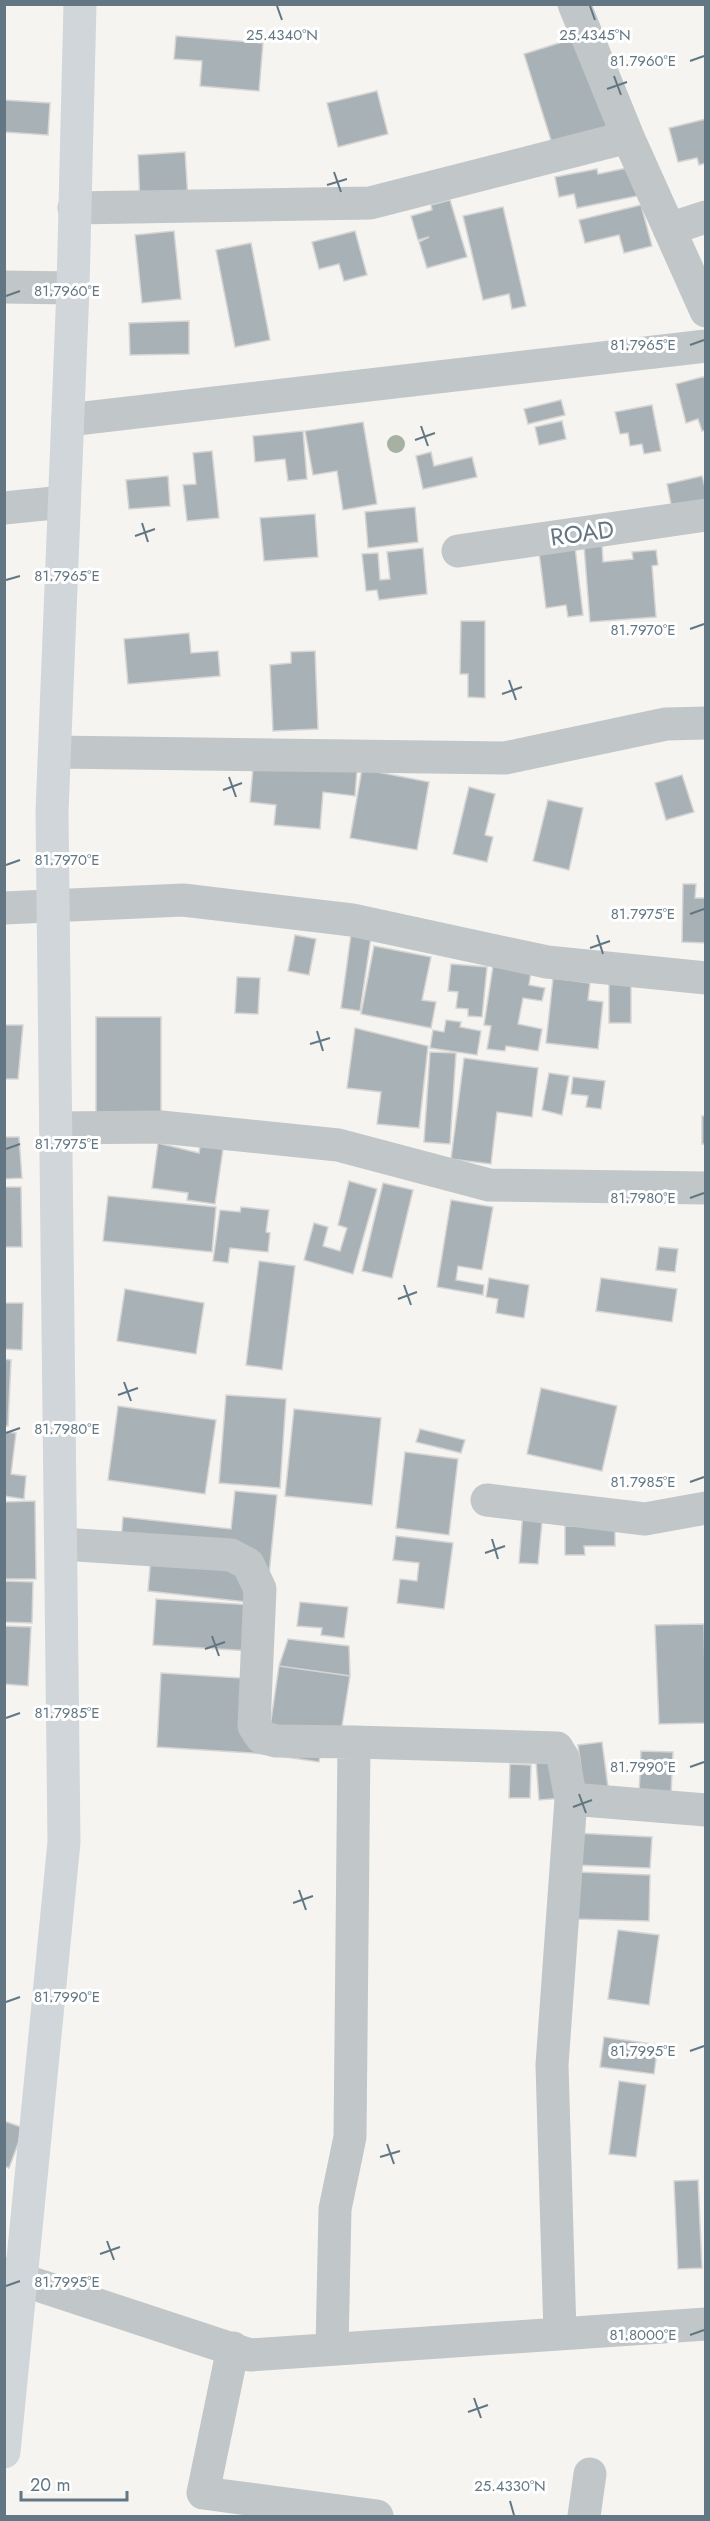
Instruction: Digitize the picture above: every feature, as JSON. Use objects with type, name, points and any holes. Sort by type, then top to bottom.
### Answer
[{"type":"main road","points":[[4,2452],[14,2278],[64,1842],[52,812],[73,288],[80,4]]},
{"type":"street","points":[[574,4],[628,137],[705,311]]},
{"type":"street","points":[[74,208],[370,202],[628,137]]},
{"type":"street","points":[[669,229],[705,217]]},
{"type":"street","points":[[4,287],[73,288]]},
{"type":"street","points":[[68,420],[705,346]]},
{"type":"street","points":[[4,508],[64,502]]},
{"type":"street","name":"ROAD","points":[[458,551],[705,515]]},
{"type":"street","points":[[55,752],[505,758],[666,724],[705,723]]},
{"type":"street","points":[[4,908],[183,900],[352,920],[547,962],[705,978]]},
{"type":"street","points":[[56,1128],[160,1127],[338,1145],[489,1185],[705,1188]]},
{"type":"street","points":[[487,1500],[645,1519],[705,1508]]},
{"type":"street","points":[[62,1544],[231,1555],[248,1564],[260,1589],[254,1726],[261,1737],[276,1741],[557,1748],[563,1758],[571,1799],[552,2065],[560,2333]]},
{"type":"street","points":[[332,2348],[335,2209],[350,2137],[354,1742]]},
{"type":"street","points":[[571,1799],[705,1810]]},
{"type":"street","points":[[14,2278],[250,2355],[705,2324]]},
{"type":"street","points":[[233,2348],[203,2493],[249,2508],[377,2517]]},
{"type":"street","points":[[584,2517],[590,2474]]},
{"type":"building","points":[[176,36],[263,43],[259,91],[200,86],[202,61],[174,59]]},
{"type":"building","points":[[575,38],[612,135],[555,153],[524,54]]},
{"type":"building","points":[[377,91],[388,134],[338,147],[327,103]]},
{"type":"building","points":[[4,100],[50,103],[48,135],[4,132]]},
{"type":"building","points":[[706,119],[706,163],[699,165],[697,158],[678,162],[669,128]]},
{"type":"building","points":[[185,152],[188,200],[140,203],[138,155]]},
{"type":"building","points":[[632,167],[637,196],[577,208],[574,194],[559,197],[555,177],[597,169],[598,174]]},
{"type":"building","points":[[450,200],[467,257],[427,268],[419,242],[429,237],[418,240],[411,216],[432,210],[431,205]]},
{"type":"building","points":[[641,205],[652,246],[624,253],[619,235],[585,243],[579,220]]},
{"type":"building","points":[[503,207],[526,306],[512,309],[509,294],[483,300],[463,216]]},
{"type":"building","points":[[174,231],[181,299],[142,303],[135,235]]},
{"type":"building","points":[[355,231],[367,275],[344,281],[339,264],[319,269],[312,242]]},
{"type":"building","points":[[251,243],[270,340],[235,347],[216,250]]},
{"type":"building","points":[[189,321],[189,354],[130,355],[129,323]]},
{"type":"building","points":[[706,376],[706,430],[702,431],[698,419],[686,423],[676,384]]},
{"type":"building","points":[[561,400],[565,415],[528,424],[524,409]]},
{"type":"building","points":[[652,405],[661,451],[644,454],[642,444],[630,446],[628,433],[620,434],[615,412]]},
{"type":"building","points":[[562,421],[566,439],[539,445],[535,427]]},
{"type":"building","points":[[363,422],[377,504],[343,510],[337,471],[313,475],[305,431]]},
{"type":"building","points":[[303,431],[307,479],[288,481],[285,459],[255,462],[253,436]]},
{"type":"building","points":[[212,451],[219,518],[187,521],[183,485],[196,484],[193,453]]},
{"type":"building","points":[[431,452],[434,466],[472,457],[477,477],[423,489],[416,456]]},
{"type":"building","points":[[168,476],[170,506],[129,509],[126,480]]},
{"type":"building","points":[[702,476],[706,491],[706,513],[671,504],[667,484]]},
{"type":"building","points":[[415,507],[418,542],[368,548],[365,512]]},
{"type":"building","points":[[315,514],[318,557],[264,561],[260,518]]},
{"type":"building","points":[[602,545],[603,562],[633,559],[632,552],[656,550],[658,565],[652,566],[656,617],[590,622],[584,546]]},
{"type":"building","points":[[575,547],[583,615],[568,617],[566,605],[546,608],[539,552]]},
{"type":"building","points":[[423,548],[427,594],[379,600],[377,590],[366,591],[362,554],[378,553],[380,580],[390,579],[387,552]]},
{"type":"building","points":[[461,621],[485,621],[485,698],[468,697],[468,674],[460,674]]},
{"type":"building","points":[[189,633],[191,653],[218,651],[220,676],[128,684],[124,639]]},
{"type":"building","points":[[315,651],[318,729],[273,731],[270,665],[291,663],[291,652]]},
{"type":"building","points":[[254,757],[357,770],[355,796],[323,792],[320,829],[274,825],[276,805],[250,802]]},
{"type":"building","points":[[362,769],[429,782],[417,850],[350,838]]},
{"type":"building","points":[[682,775],[694,812],[666,820],[655,783]]},
{"type":"building","points":[[469,787],[495,794],[485,835],[493,837],[487,862],[453,854]]},
{"type":"building","points":[[548,800],[583,808],[569,870],[533,861]]},
{"type":"building","points":[[683,884],[696,884],[695,898],[706,898],[706,943],[682,942]]},
{"type":"building","points":[[352,927],[372,930],[360,1011],[341,1008]]},
{"type":"building","points":[[295,935],[316,939],[309,975],[288,971]]},
{"type":"building","points":[[374,946],[431,957],[422,1000],[436,1002],[431,1028],[361,1014]]},
{"type":"building","points":[[451,964],[487,967],[482,1017],[468,1016],[468,1009],[456,1008],[458,992],[448,991]]},
{"type":"building","points":[[493,966],[531,972],[529,985],[545,988],[542,1001],[523,998],[518,1024],[542,1029],[538,1051],[506,1046],[505,1051],[487,1049],[491,1026],[484,1025]]},
{"type":"building","points":[[237,977],[260,978],[258,1014],[235,1013]]},
{"type":"building","points":[[553,978],[590,983],[588,1000],[603,1002],[598,1049],[546,1043]]},
{"type":"building","points":[[609,979],[631,979],[631,1023],[609,1023]]},
{"type":"building","points":[[96,1017],[161,1017],[161,1116],[96,1115]]},
{"type":"building","points":[[446,1020],[461,1022],[460,1027],[481,1031],[477,1055],[430,1048],[433,1030],[444,1032]]},
{"type":"building","points":[[4,1025],[23,1025],[18,1079],[4,1079]]},
{"type":"building","points":[[355,1028],[428,1046],[419,1128],[377,1124],[381,1092],[347,1088]]},
{"type":"building","points":[[430,1052],[456,1053],[450,1144],[424,1142]]},
{"type":"building","points":[[464,1058],[538,1068],[532,1117],[497,1112],[491,1164],[451,1159]]},
{"type":"building","points":[[549,1073],[569,1076],[562,1115],[542,1110]]},
{"type":"building","points":[[573,1077],[605,1081],[601,1109],[586,1107],[588,1096],[571,1094]]},
{"type":"building","points":[[702,1116],[706,1116],[706,1144],[702,1144]]},
{"type":"building","points":[[4,1137],[19,1137],[22,1178],[4,1179]]},
{"type":"building","points":[[158,1143],[199,1153],[200,1146],[223,1149],[215,1204],[187,1200],[188,1193],[152,1188]]},
{"type":"building","points":[[349,1181],[377,1189],[353,1274],[304,1260],[314,1223],[328,1227],[323,1246],[340,1251],[347,1228],[338,1225]]},
{"type":"building","points":[[383,1183],[413,1190],[392,1278],[362,1271]]},
{"type":"building","points":[[4,1187],[21,1187],[22,1247],[4,1247]]},
{"type":"building","points":[[108,1196],[216,1207],[212,1252],[103,1241]]},
{"type":"building","points":[[451,1200],[493,1207],[482,1270],[458,1266],[456,1280],[484,1285],[483,1295],[437,1287]]},
{"type":"building","points":[[241,1207],[269,1210],[266,1232],[270,1233],[268,1252],[230,1248],[228,1263],[213,1261],[220,1210],[240,1212]]},
{"type":"building","points":[[659,1247],[678,1249],[675,1272],[656,1270]]},
{"type":"building","points":[[259,1261],[295,1266],[282,1370],[246,1365]]},
{"type":"building","points":[[489,1278],[529,1285],[524,1318],[496,1313],[498,1299],[486,1297]]},
{"type":"building","points":[[601,1278],[677,1289],[672,1322],[596,1311]]},
{"type":"building","points":[[125,1289],[204,1303],[196,1354],[117,1341]]},
{"type":"building","points":[[4,1303],[23,1303],[22,1350],[4,1349]]},
{"type":"building","points":[[4,1359],[11,1360],[8,1426],[4,1426]]},
{"type":"building","points":[[541,1388],[617,1406],[602,1471],[527,1454]]},
{"type":"building","points":[[226,1395],[286,1399],[280,1488],[219,1483]]},
{"type":"building","points":[[118,1406],[216,1420],[205,1494],[108,1480]]},
{"type":"building","points":[[294,1409],[381,1418],[372,1505],[285,1496]]},
{"type":"building","points":[[420,1429],[465,1440],[461,1453],[416,1442]]},
{"type":"building","points":[[4,1432],[16,1433],[11,1474],[26,1476],[24,1499],[4,1496]]},
{"type":"building","points":[[405,1452],[458,1459],[449,1535],[396,1528]]},
{"type":"building","points":[[235,1491],[277,1495],[266,1604],[148,1591],[151,1557],[120,1554],[123,1517],[231,1529]]},
{"type":"building","points":[[35,1501],[36,1579],[4,1579],[4,1502]]},
{"type":"building","points":[[523,1511],[543,1512],[538,1564],[519,1563]]},
{"type":"building","points":[[565,1526],[615,1526],[615,1546],[584,1546],[585,1555],[565,1555]]},
{"type":"building","points":[[396,1536],[453,1543],[444,1609],[397,1603],[400,1579],[417,1581],[419,1563],[393,1560]]},
{"type":"building","points":[[4,1581],[33,1582],[32,1623],[4,1622]]},
{"type":"building","points":[[156,1599],[253,1605],[251,1651],[153,1645]]},
{"type":"building","points":[[300,1602],[348,1607],[344,1638],[321,1635],[322,1628],[297,1626]]},
{"type":"building","points":[[704,1624],[706,1723],[659,1724],[655,1625]]},
{"type":"building","points":[[4,1626],[31,1627],[28,1686],[4,1684]]},
{"type":"building","points":[[288,1639],[349,1646],[350,1676],[279,1666]]},
{"type":"building","points":[[279,1666],[350,1676],[338,1751],[321,1749],[319,1762],[266,1754]]},
{"type":"building","points":[[161,1673],[270,1680],[266,1754],[157,1747]]},
{"type":"building","points":[[602,1742],[608,1787],[584,1790],[578,1745]]},
{"type":"building","points":[[559,1746],[563,1798],[539,1800],[535,1748]]},
{"type":"building","points":[[641,1751],[673,1752],[671,1795],[639,1794]]},
{"type":"building","points":[[510,1764],[531,1765],[530,1798],[509,1798]]},
{"type":"building","points":[[575,1833],[652,1837],[650,1868],[574,1865]]},
{"type":"building","points":[[577,1872],[650,1875],[649,1921],[575,1919]]},
{"type":"building","points":[[618,1930],[659,1935],[649,2005],[608,1999]]},
{"type":"building","points":[[604,2037],[658,2045],[654,2074],[600,2067]]},
{"type":"building","points":[[619,2081],[646,2085],[636,2157],[609,2154]]},
{"type":"building","points":[[4,2121],[24,2128],[9,2168],[4,2166]]},
{"type":"building","points":[[698,2180],[702,2268],[678,2269],[674,2181]]}]
